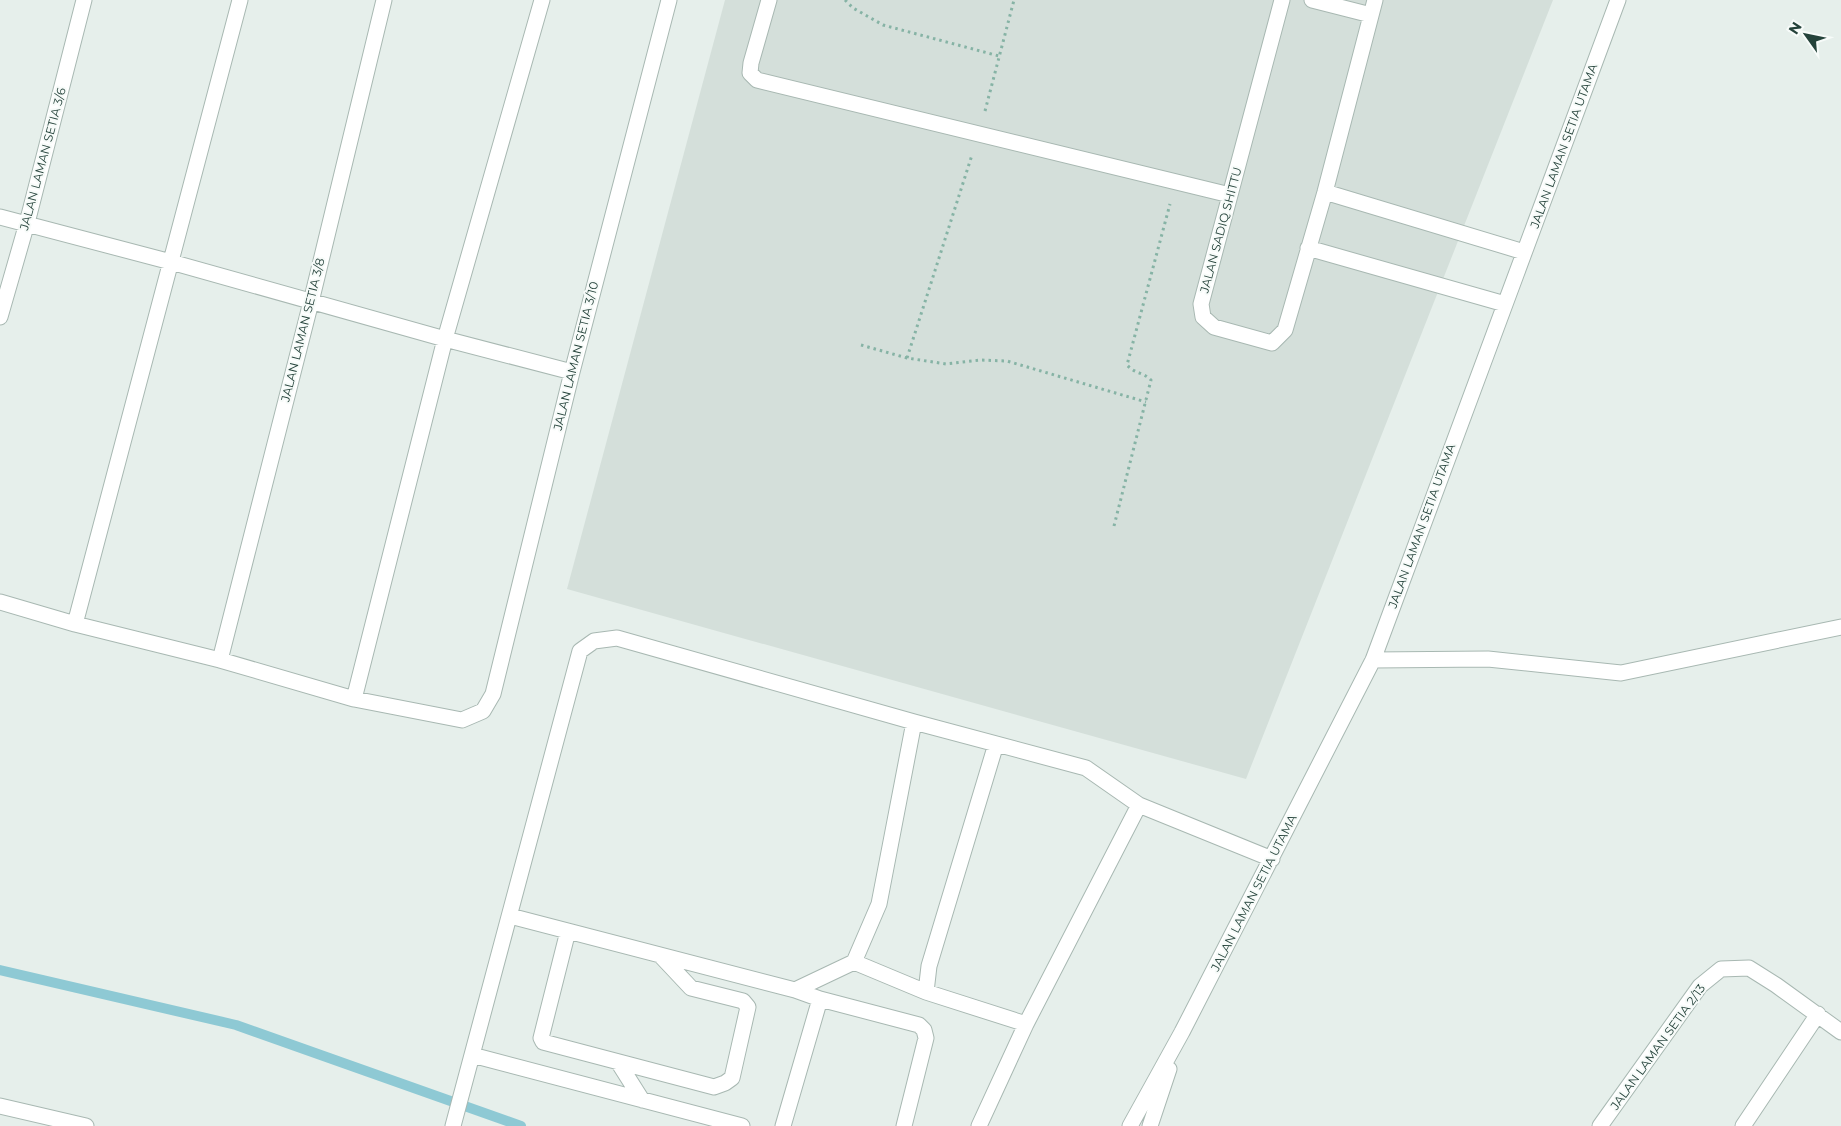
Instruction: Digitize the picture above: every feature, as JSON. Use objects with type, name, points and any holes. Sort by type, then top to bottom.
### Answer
[{"type":"street","name":"JALAN LAMAN SETIA 3/6","points":[[0,317],[27,223],[84,0]]},
{"type":"street","points":[[75,624],[240,0]]},
{"type":"street","name":"JALAN LAMAN SETIA 3/8","points":[[220,660],[311,302],[384,0]]},
{"type":"street","points":[[0,602],[75,624],[220,660],[354,700],[445,339],[542,0]]},
{"type":"street","name":"JALAN LAMAN SETIA 3/10","points":[[354,700],[462,720],[483,711],[494,694],[572,372],[669,0]]},
{"type":"street","points":[[769,0],[751,63],[750,73],[757,80],[1230,195]]},
{"type":"street","name":"JALAN SADIQ SHITTU","points":[[1282,0],[1201,304],[1203,317],[1214,327],[1272,343],[1284,330],[1325,192],[1373,7]]},
{"type":"street","points":[[1312,0],[1373,7]]},
{"type":"street","name":"JALAN LAMAN SETIA UTAMA","points":[[1130,1126],[1182,1032],[1272,859],[1372,660],[1618,0]]},
{"type":"street","points":[[1325,192],[1524,252]]},
{"type":"street","points":[[0,217],[572,372]]},
{"type":"street","points":[[1308,248],[1505,304]]},
{"type":"street","points":[[1372,660],[1488,659],[1622,673],[1841,627]]},
{"type":"street","points":[[453,1126],[580,651],[594,641],[617,638],[914,722],[1086,768],[1139,805],[1272,859]]},
{"type":"street","points":[[795,990],[854,962],[879,904],[914,722]]},
{"type":"street","points":[[926,992],[929,966],[996,744]]},
{"type":"street","points":[[978,1126],[1026,1024],[1139,805]]},
{"type":"street","points":[[510,916],[795,990],[820,999],[919,1025],[924,1030],[926,1038],[904,1126]]},
{"type":"street","points":[[568,931],[541,1038],[543,1042],[714,1087],[725,1083],[732,1078],[748,1007],[743,1001],[691,988],[660,955]]},
{"type":"street","points":[[854,962],[926,992],[1026,1024]]},
{"type":"street","name":"JALAN LAMAN SETIA 2/13","points":[[1600,1126],[1700,986],[1722,969],[1749,968],[1818,1014]]},
{"type":"street","points":[[783,1126],[820,999]]},
{"type":"street","points":[[1743,1126],[1818,1014],[1841,1032]]},
{"type":"street","name":"JALAN LAMAN SETIA UTAMA","points":[[1150,1126],[1182,1032]]},
{"type":"street","points":[[472,1055],[742,1126]]},
{"type":"street","points":[[618,1062],[642,1100]]},
{"type":"street","points":[[0,1106],[86,1126]]},
{"type":"path","points":[[845,0],[853,8],[883,25],[999,56]]},
{"type":"path","points":[[907,358],[979,134],[1014,0]]},
{"type":"path","points":[[1114,526],[1151,380],[1145,374],[1133,371],[1127,365],[1176,182]]},
{"type":"path","points":[[861,346],[907,358],[946,364],[981,360],[1007,361],[1146,402]]},
{"type":"shaded area","points":[[725,0],[1553,0],[1246,779],[567,589]]},
{"type":"waterway","points":[[0,970],[236,1025],[521,1126]]}]
